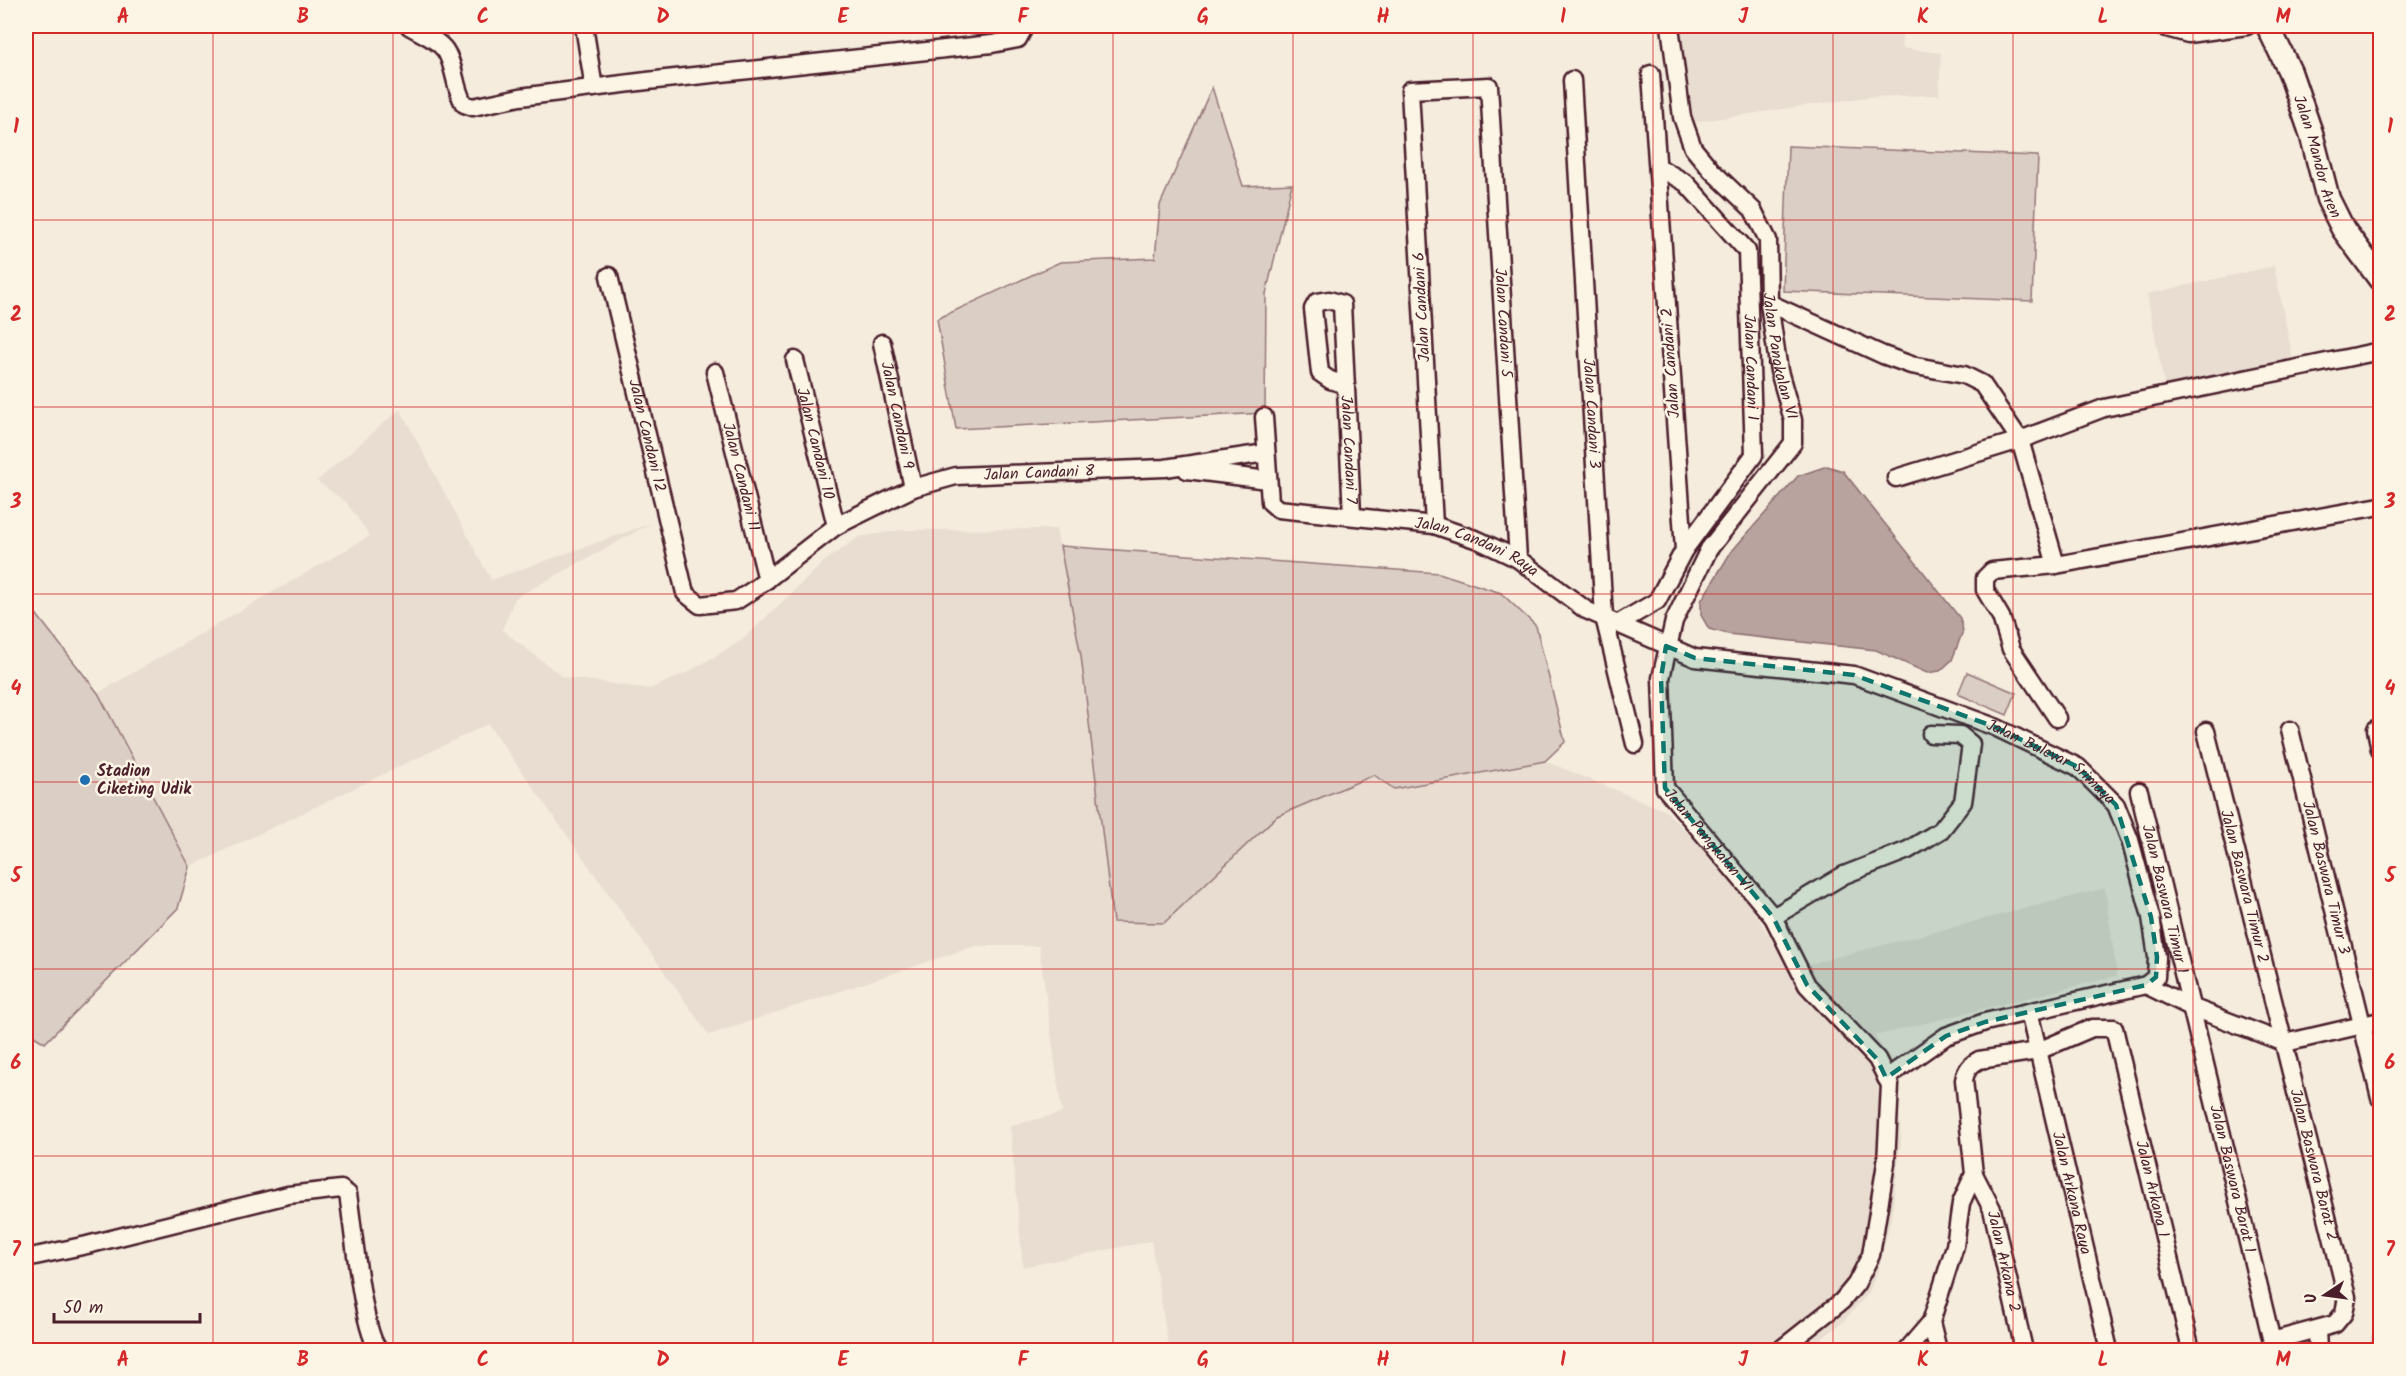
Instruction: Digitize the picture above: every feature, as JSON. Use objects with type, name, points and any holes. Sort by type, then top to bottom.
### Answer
[{"type":"street","points":[[409,26],[438,43],[446,52],[456,87],[464,104],[473,107],[520,97],[594,88],[992,44],[1018,39],[1025,26]]},
{"type":"street","points":[[584,26],[594,88]]},
{"type":"street","name":"Jalan Pangkalan VI","points":[[1670,26],[1682,117],[1694,148],[1712,171],[1753,210],[1768,240],[1769,303],[1779,371],[1793,420],[1793,443],[1709,549],[1674,621],[1666,646],[1661,678],[1665,788],[1773,917],[1807,985],[1877,1059],[1890,1085],[1886,1163],[1871,1255],[1856,1284],[1842,1301],[1780,1350]]},
{"type":"street","points":[[2159,26],[2188,33],[2247,26]]},
{"type":"street","name":"Jalan Mandor Aren","points":[[2268,26],[2290,72],[2311,133],[2328,199],[2343,229],[2380,279]]},
{"type":"street","name":"Jalan Candani 2","points":[[1651,74],[1684,550]]},
{"type":"street","name":"Jalan Candani 3","points":[[1572,80],[1611,620],[1635,744]]},
{"type":"street","name":"Jalan Candani 6","points":[[1434,525],[1410,90],[1489,86]]},
{"type":"street","name":"Jalan Candani 5","points":[[1489,86],[1518,559]]},
{"type":"street","name":"Jalan Candani 1","points":[[1658,167],[1686,183],[1747,251],[1754,455],[1684,550]]},
{"type":"street","name":"Jalan Candani 12","points":[[609,276],[686,593]]},
{"type":"street","name":"Jalan Candani 7","points":[[1346,385],[1330,380],[1320,373],[1313,309],[1317,302],[1329,300],[1342,304],[1346,385],[1352,515]]},
{"type":"street","points":[[1769,303],[1883,355],[1911,365],[1964,375],[1982,384],[2020,440],[2056,565]]},
{"type":"street","name":"Jalan Candani 9","points":[[882,343],[913,488]]},
{"type":"street","points":[[1896,478],[2020,440],[2104,408],[2380,351]]},
{"type":"street","name":"Jalan Candani 10","points":[[795,360],[836,526]]},
{"type":"street","name":"Jalan Candani 11","points":[[715,372],[767,580]]},
{"type":"street","points":[[1264,417],[1268,480]]},
{"type":"street","name":"Jalan Candani 8","points":[[686,593],[700,605],[736,601],[767,580],[836,526],[913,488],[956,476],[1166,468],[1266,453]]},
{"type":"street","name":"Jalan Candani 8","points":[[1166,468],[1268,480]]},
{"type":"street","name":"Jalan Candani Raya","points":[[1268,480],[1270,502],[1278,509],[1434,525],[1478,540],[1518,559],[1586,610],[1666,646]]},
{"type":"street","points":[[2056,718],[2011,649],[2001,617],[1984,590],[1984,578],[1992,571],[2056,565],[2380,506]]},
{"type":"street","points":[[1611,620],[1657,601],[1684,550]]},
{"type":"street","name":"Jalan Bulevar Srimaya","points":[[1666,646],[1695,658],[1854,675],[1995,727],[2078,767],[2116,805],[2130,840],[2151,917],[2157,957],[2156,977],[2146,986]]},
{"type":"street","points":[[2376,729],[2380,750]]},
{"type":"street","name":"Jalan Baswara Timur 3","points":[[2290,730],[2364,1025],[2380,1098]]},
{"type":"street","name":"Jalan Baswara Timur 2","points":[[2206,731],[2285,1043]]},
{"type":"street","points":[[1773,917],[1844,875],[1908,850],[1941,830],[1963,802],[1971,744],[1960,735],[1931,734]]},
{"type":"street","name":"Jalan Baswara Timur 1","points":[[2139,791],[2191,1006]]},
{"type":"street","points":[[1886,1078],[1946,1036],[1985,1022],[2146,986],[2285,1043],[2380,1021]]},
{"type":"street","name":"Jalan Baswara Barat 1","points":[[2191,1006],[2273,1346]]},
{"type":"street","name":"Jalan Arkana Raya","points":[[2029,1012],[2109,1350]]},
{"type":"street","name":"Jalan Arkana 1","points":[[2037,1043],[2092,1028],[2114,1028],[2190,1350]]},
{"type":"street","points":[[1907,1350],[1931,1322],[1955,1246],[1961,1203],[1974,1174],[1964,1080],[1966,1072],[1971,1064],[2037,1043]]},
{"type":"street","name":"Jalan Baswara Barat 2","points":[[2273,1346],[2335,1324],[2344,1313],[2347,1297],[2285,1043]]},
{"type":"street","name":"Jalan Arkana 2","points":[[1974,1174],[1992,1209],[2024,1350]]},
{"type":"street","points":[[26,1258],[288,1195],[341,1189],[348,1194],[367,1319],[377,1349]]},
{"type":"street","points":[[1931,1322],[1938,1350]]},
{"type":"street","points":[[2317,1330],[2318,1350]]},
{"type":"highlighted area","points":[[1666,646],[1695,658],[1854,675],[1908,693],[1995,727],[2078,767],[2116,805],[2151,917],[2157,957],[2156,977],[2146,985],[1985,1022],[1946,1036],[1886,1078],[1877,1059],[1807,985],[1773,917],[1665,788],[1661,678]]},
{"type":"shaded area","points":[[1678,26],[1903,26],[1901,48],[1941,53],[1939,95],[1866,97],[1694,122]]},
{"type":"shaded area","points":[[1212,87],[1243,186],[1292,184],[1266,294],[1265,413],[956,429],[937,319],[1060,262],[1155,258],[1160,205]]},
{"type":"shaded area","points":[[1788,146],[2038,156],[2032,301],[1783,291]]},
{"type":"shaded area","points":[[2274,266],[2293,359],[2165,389],[2147,294]]},
{"type":"shaded area","points":[[400,409],[491,580],[652,523],[515,598],[502,630],[563,677],[650,689],[688,672],[741,641],[826,560],[859,537],[901,530],[1056,529],[1081,656],[1164,923],[1277,816],[1374,775],[1394,789],[1545,761],[1666,811],[1734,880],[1790,969],[2105,888],[2117,976],[1874,1036],[1897,1067],[1901,1143],[1891,1219],[1878,1271],[1868,1294],[1842,1323],[1807,1350],[1169,1350],[1151,1241],[1023,1267],[1010,1126],[1062,1113],[1039,946],[975,946],[709,1035],[488,724],[190,867],[98,693],[370,536],[346,502],[317,481]]},
{"type":"shaded area","points":[[1827,466],[1843,471],[1960,618],[1963,631],[1952,660],[1940,671],[1927,673],[1876,650],[1728,634],[1709,629],[1701,615],[1701,601],[1731,552],[1798,476]]},
{"type":"shaded area","points":[[1060,546],[1439,573],[1501,593],[1536,626],[1565,742],[1545,761],[1394,789],[1374,775],[1277,816],[1164,923],[1113,922],[1081,656]]},
{"type":"shaded area","name":"Stadion Ciketing Udik","points":[[26,601],[98,693],[190,867],[178,908],[45,1043],[26,1031]]},
{"type":"shaded area","points":[[1967,672],[2016,693],[2007,715],[1958,694]]},
{"type":"shaded area","points":[[2380,1332],[2380,1350],[2372,1350],[2373,1335]]},
{"type":"place","name":"Stadion Ciketing Udik","points":[[85,780]]}]
